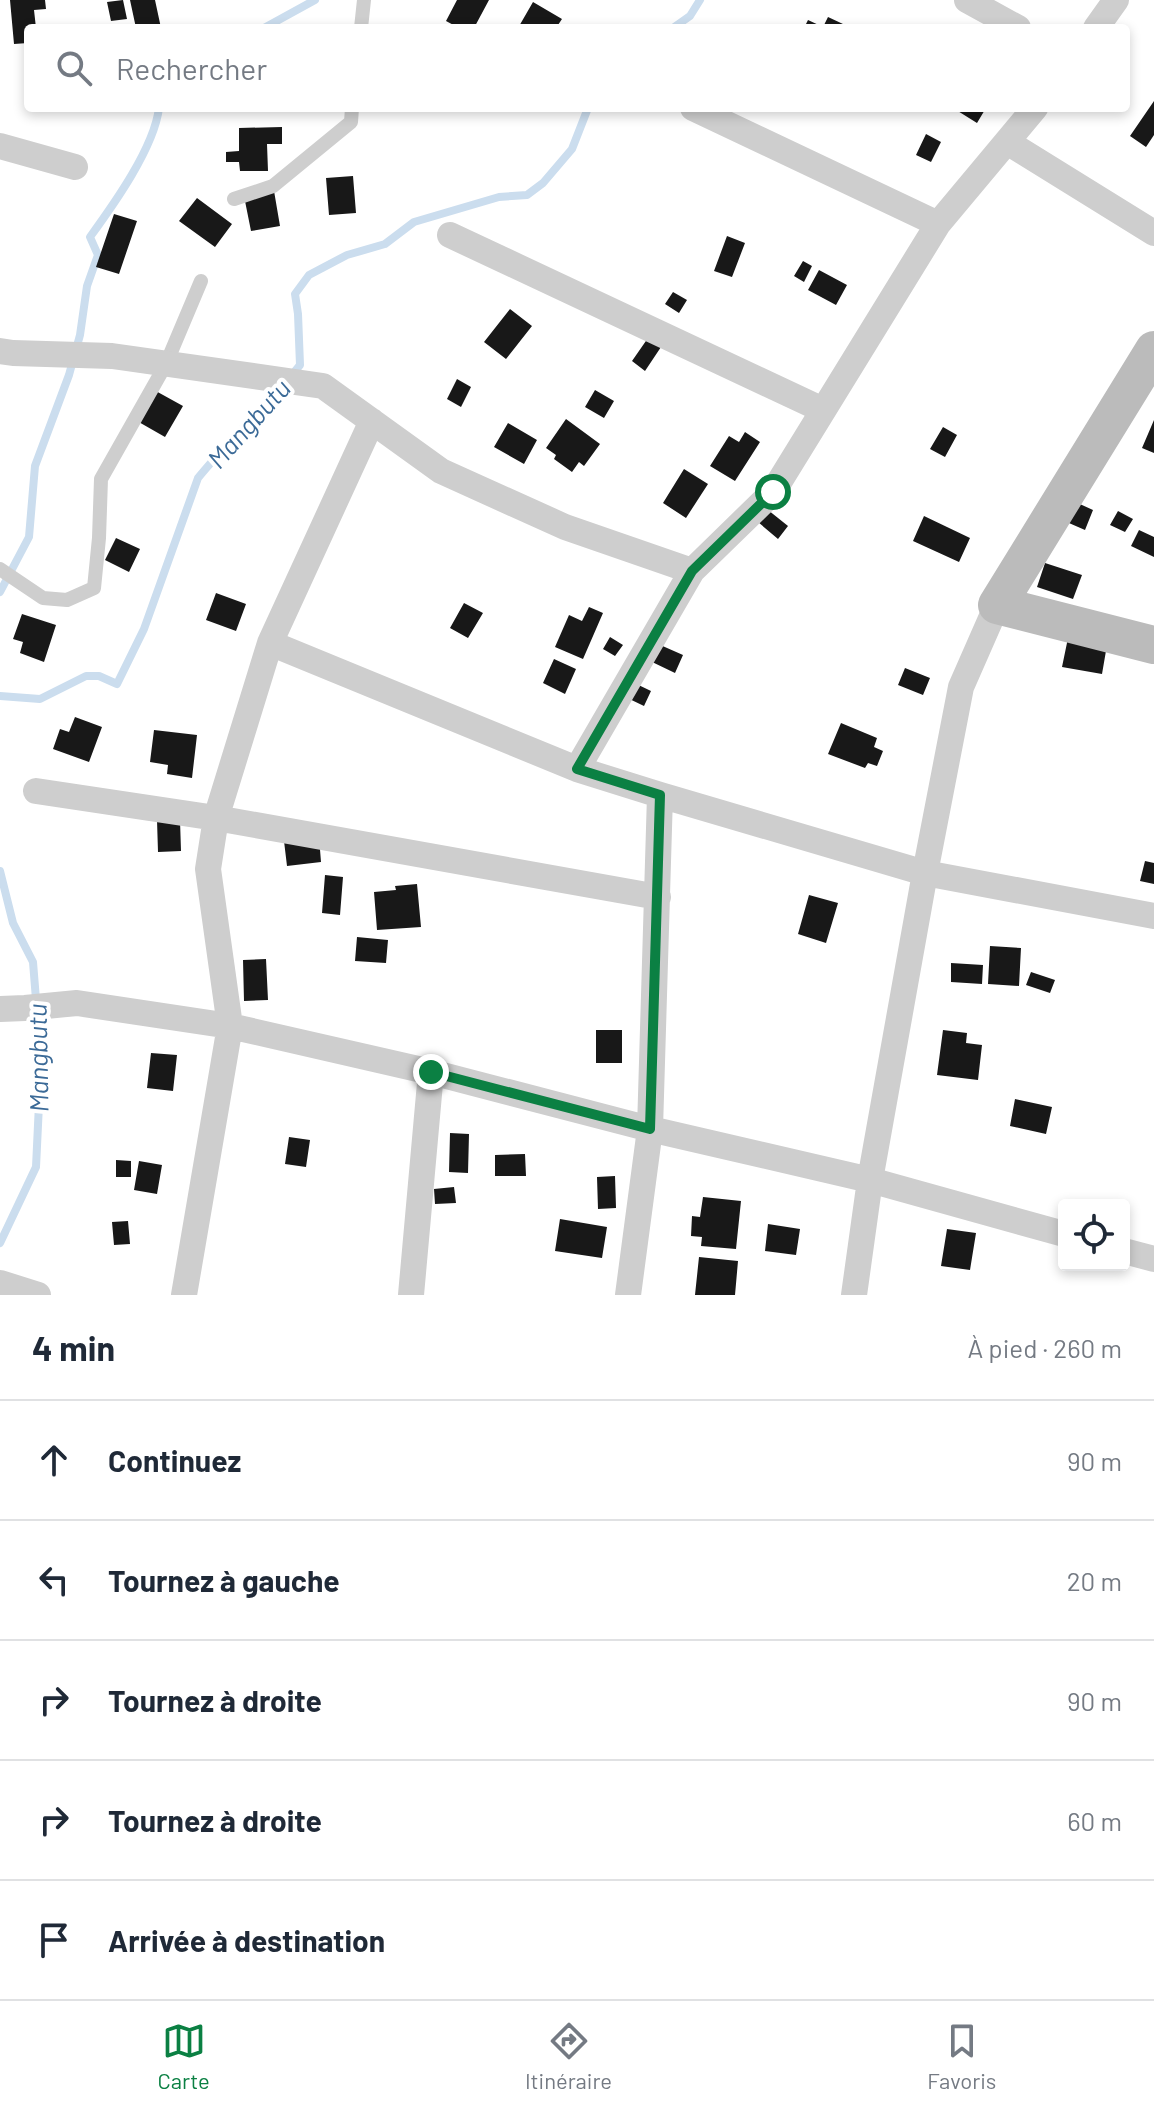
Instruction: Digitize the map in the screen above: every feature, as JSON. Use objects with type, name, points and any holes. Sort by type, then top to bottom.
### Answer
[{"type":"street","points":[[967,0],[1011,24]]},
{"type":"street","points":[[1099,24],[1116,0]]},
{"type":"street","points":[[701,112],[938,224]]},
{"type":"street","points":[[577,769],[692,571],[773,492],[938,224],[1032,112]]},
{"type":"street","points":[[1007,142],[1154,233]]},
{"type":"street","points":[[0,146],[75,167]]},
{"type":"street","points":[[450,235],[823,410]]},
{"type":"street","points":[[854,1295],[870,1180],[961,687],[997,605],[1154,350]]},
{"type":"street","points":[[0,351],[112,356],[323,386],[441,471],[565,527],[692,571]]},
{"type":"street","points":[[184,1295],[230,1026],[208,869],[216,818],[270,643],[372,421]]},
{"type":"street","points":[[997,605],[1154,645]]},
{"type":"street","points":[[270,643],[577,769],[660,795],[925,873],[1154,916]]},
{"type":"street","points":[[36,791],[216,818],[658,897]]},
{"type":"street","points":[[628,1295],[650,1129],[660,795]]},
{"type":"street","points":[[24,1008],[77,1003],[230,1026],[870,1180],[1058,1232]]},
{"type":"street","points":[[411,1295],[431,1072]]},
{"type":"street","points":[[1130,1253],[1154,1259]]},
{"type":"street","points":[[4,1285],[38,1295]]},
{"type":"lane","points":[[361,24],[364,0]]},
{"type":"lane","points":[[234,199],[273,186],[351,122],[352,112]]},
{"type":"lane","points":[[0,569],[43,598],[67,600],[94,588],[101,479],[166,364],[201,281]]},
{"type":"building","points":[[10,0],[45,0],[46,9],[34,10],[36,24],[24,24],[24,43],[14,44]]},
{"type":"building","points":[[123,0],[127,19],[111,21],[107,2]]},
{"type":"building","points":[[130,0],[155,0],[160,24],[135,24]]},
{"type":"building","points":[[457,0],[489,0],[476,24],[452,24],[446,21]]},
{"type":"building","points":[[533,2],[562,19],[559,24],[520,24]]},
{"type":"building","points":[[828,17],[843,24],[824,24]]},
{"type":"building","points":[[1154,101],[1154,135],[1146,147],[1130,136]]},
{"type":"building","points":[[959,112],[984,112],[977,123]]},
{"type":"building","points":[[282,127],[282,144],[267,144],[268,171],[240,171],[239,162],[226,162],[226,152],[239,151],[239,128]]},
{"type":"building","points":[[926,134],[941,142],[931,162],[916,155]]},
{"type":"building","points":[[353,176],[356,213],[329,215],[326,178]]},
{"type":"building","points":[[273,185],[280,226],[251,231],[243,191]]},
{"type":"building","points":[[197,198],[232,224],[215,247],[179,221]]},
{"type":"building","points":[[114,214],[137,221],[119,274],[96,267]]},
{"type":"building","points":[[727,236],[745,243],[732,277],[714,271]]},
{"type":"building","points":[[803,261],[812,266],[804,282],[794,276]]},
{"type":"building","points":[[819,270],[847,285],[836,305],[808,290]]},
{"type":"building","points":[[673,292],[687,300],[679,313],[665,304]]},
{"type":"building","points":[[510,309],[532,326],[506,359],[484,342]]},
{"type":"building","points":[[648,338],[661,347],[645,371],[632,361]]},
{"type":"building","points":[[457,379],[471,387],[461,407],[447,399]]},
{"type":"building","points":[[154,390],[183,406],[165,437],[137,421]]},
{"type":"building","points":[[595,390],[614,401],[604,418],[585,407]]},
{"type":"building","points":[[566,419],[600,444],[584,466],[579,462],[572,472],[554,459],[556,455],[546,448]]},
{"type":"building","points":[[1154,420],[1154,453],[1142,448]]},
{"type":"building","points":[[508,423],[537,440],[524,464],[494,447]]},
{"type":"building","points":[[943,427],[957,435],[945,457],[930,449]]},
{"type":"building","points":[[745,432],[760,442],[735,481],[710,466],[729,436],[739,442]]},
{"type":"building","points":[[684,469],[708,484],[686,518],[663,503]]},
{"type":"building","points":[[1071,500],[1093,510],[1085,530],[1062,520]]},
{"type":"building","points":[[768,510],[788,526],[778,539],[758,522]]},
{"type":"building","points":[[1118,511],[1133,519],[1125,532],[1110,525]]},
{"type":"building","points":[[924,516],[970,538],[959,562],[913,541]]},
{"type":"building","points":[[1139,530],[1154,537],[1154,557],[1131,546]]},
{"type":"building","points":[[116,538],[140,549],[129,572],[105,560]]},
{"type":"building","points":[[1045,563],[1082,575],[1073,599],[1037,587]]},
{"type":"building","points":[[216,593],[246,604],[236,631],[206,620]]},
{"type":"building","points":[[464,603],[483,613],[468,638],[450,628]]},
{"type":"building","points":[[589,607],[603,613],[583,659],[555,647],[569,615],[582,621]]},
{"type":"building","points":[[22,614],[56,625],[44,662],[20,653],[23,642],[13,639]]},
{"type":"building","points":[[610,637],[623,645],[615,656],[603,649]]},
{"type":"building","points":[[1068,638],[1107,645],[1102,674],[1062,667]]},
{"type":"building","points":[[658,644],[683,655],[675,673],[650,661]]},
{"type":"building","points":[[554,659],[576,669],[565,694],[543,683]]},
{"type":"building","points":[[905,668],[930,678],[923,695],[898,685]]},
{"type":"building","points":[[626,679],[651,691],[644,706],[619,694]]},
{"type":"building","points":[[75,717],[102,727],[89,762],[53,749],[60,729],[69,732]]},
{"type":"building","points":[[841,723],[877,738],[874,747],[883,751],[877,766],[868,763],[865,768],[828,754]]},
{"type":"building","points":[[154,730],[197,735],[192,778],[167,774],[168,765],[150,762]]},
{"type":"building","points":[[157,820],[180,820],[181,851],[158,852]]},
{"type":"building","points":[[319,837],[321,862],[287,866],[284,841]]},
{"type":"building","points":[[1145,861],[1154,863],[1154,884],[1140,881]]},
{"type":"building","points":[[325,875],[343,877],[340,915],[322,913]]},
{"type":"building","points":[[417,884],[421,927],[377,930],[374,892]]},
{"type":"building","points":[[809,895],[838,903],[826,943],[798,934]]},
{"type":"building","points":[[357,937],[388,940],[386,963],[355,961]]},
{"type":"building","points":[[990,946],[1021,948],[1019,986],[988,984]]},
{"type":"building","points":[[266,959],[268,1000],[244,1001],[243,960]]},
{"type":"building","points":[[951,963],[983,965],[982,984],[951,982]]},
{"type":"building","points":[[1031,972],[1055,980],[1050,993],[1026,985]]},
{"type":"building","points":[[596,1030],[622,1030],[622,1063],[596,1063]]},
{"type":"building","points":[[943,1030],[967,1033],[966,1043],[982,1045],[978,1080],[937,1075]]},
{"type":"building","points":[[151,1053],[177,1055],[173,1091],[147,1088]]},
{"type":"building","points":[[1015,1099],[1052,1107],[1046,1134],[1010,1126]]},
{"type":"building","points":[[450,1133],[469,1134],[468,1173],[449,1172]]},
{"type":"building","points":[[289,1137],[310,1140],[306,1167],[285,1164]]},
{"type":"building","points":[[525,1154],[526,1176],[495,1176],[495,1155]]},
{"type":"building","points":[[116,1160],[131,1161],[131,1177],[116,1177]]},
{"type":"building","points":[[139,1161],[162,1165],[157,1194],[134,1190]]},
{"type":"building","points":[[615,1176],[616,1208],[598,1209],[597,1177]]},
{"type":"building","points":[[454,1187],[456,1203],[435,1204],[434,1189]]},
{"type":"building","points":[[703,1197],[741,1201],[736,1249],[701,1246],[702,1237],[691,1236],[692,1216],[700,1217]]},
{"type":"building","points":[[560,1219],[607,1227],[602,1258],[555,1251]]},
{"type":"building","points":[[128,1221],[130,1244],[114,1245],[112,1222]]},
{"type":"building","points":[[768,1224],[800,1229],[796,1255],[765,1251]]},
{"type":"building","points":[[947,1229],[976,1233],[970,1270],[941,1266]]},
{"type":"building","points":[[699,1257],[738,1261],[735,1295],[695,1295]]},
{"type":"waterway","points":[[271,24],[315,0]]},
{"type":"waterway","name":"Mangbutu","points":[[679,24],[690,16],[700,0]]},
{"type":"waterway","points":[[0,592],[29,537],[35,466],[69,375],[80,335],[87,286],[98,255],[90,237],[141,158],[158,112]]},
{"type":"waterway","name":"Mangbutu","points":[[0,696],[40,699],[86,676],[99,676],[117,684],[144,629],[198,478],[300,365],[295,294],[309,275],[347,255],[385,244],[414,222],[499,197],[527,195],[543,183],[572,149],[586,112]]},
{"type":"waterway","name":"Mangbutu","points":[[0,871],[13,923],[33,962],[41,1062],[36,1167],[0,1243]]},
{"type":"route","points":[[431,1072],[650,1129],[660,795],[577,769],[692,571],[773,492]]}]
